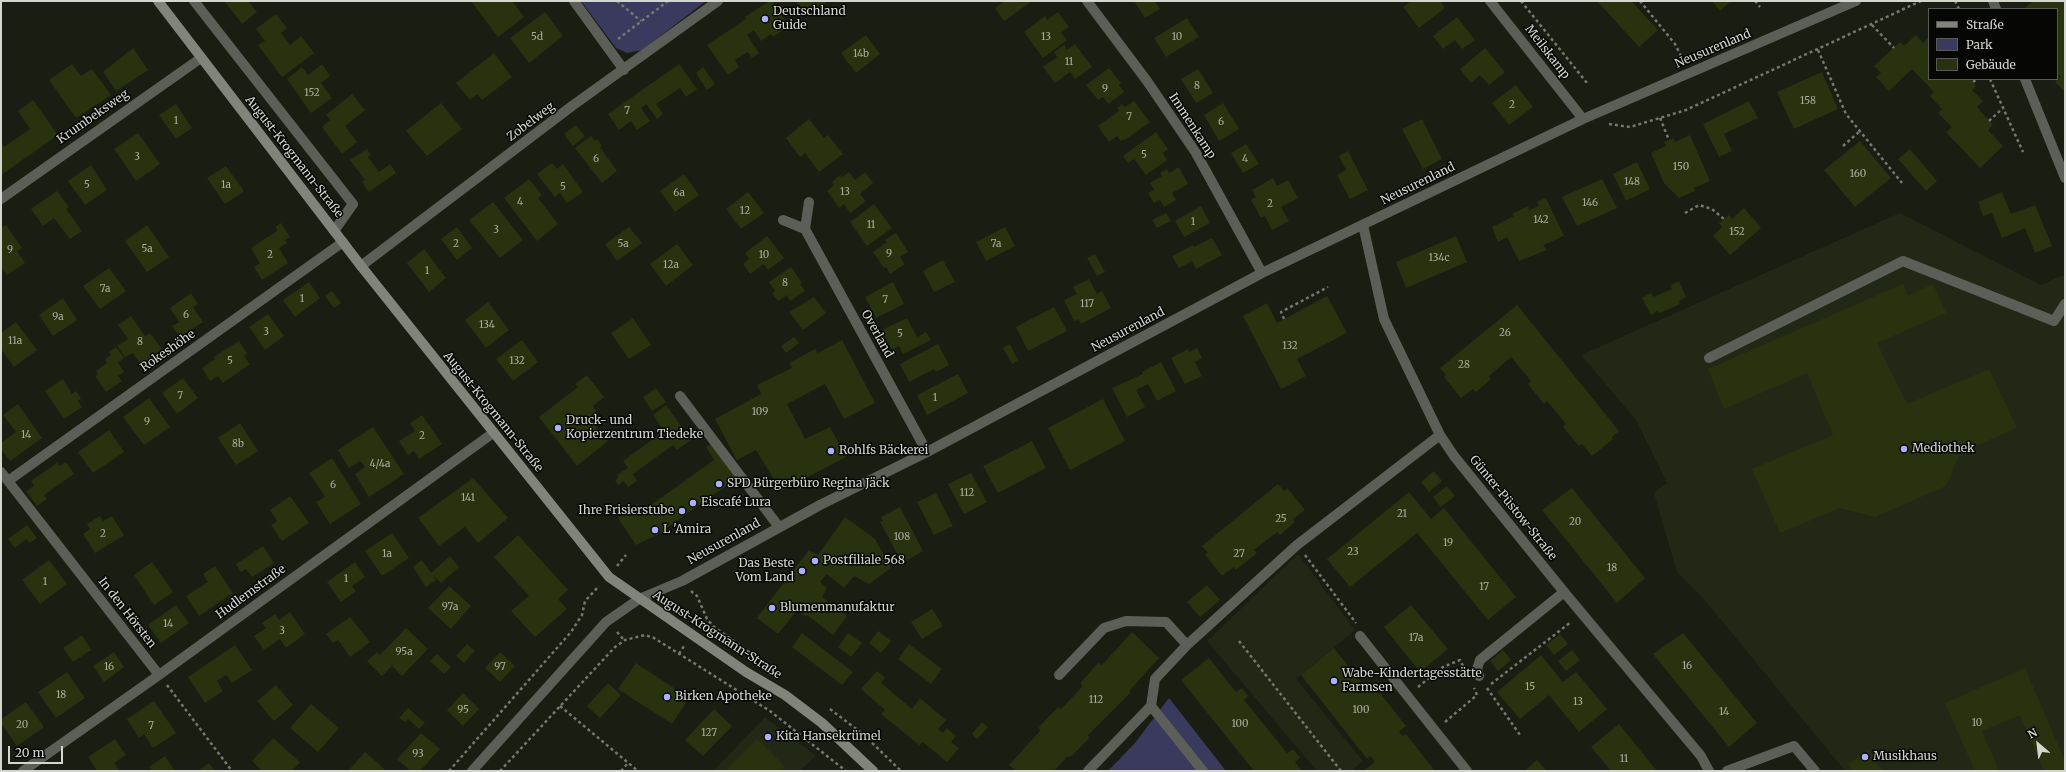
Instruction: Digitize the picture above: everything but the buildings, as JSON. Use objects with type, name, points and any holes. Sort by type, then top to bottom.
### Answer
[{"type":"main road","name":"August-Krogmann-Straße","points":[[158,1],[361,266],[609,577],[746,672],[785,695],[822,723],[873,771]]},
{"type":"street","points":[[194,1],[353,204],[334,231]]},
{"type":"street","points":[[574,1],[624,70]]},
{"type":"street","name":"Zobelweg","points":[[361,266],[718,1]]},
{"type":"street","name":"Immenkamp","points":[[1087,1],[1147,81],[1196,153],[1262,273]]},
{"type":"street","name":"Meilskamp","points":[[1490,1],[1583,119]]},
{"type":"street","name":"Neusurenland","points":[[472,771],[606,622],[639,599],[682,581],[779,527],[927,452],[1262,273],[1583,119],[1856,1]]},
{"type":"street","name":"Krumbeksweg","points":[[1,199],[201,58]]},
{"type":"street","points":[[2025,80],[2065,178]]},
{"type":"street","points":[[784,220],[805,229],[809,202]]},
{"type":"street","name":"Günter-Püstow-Straße","points":[[1363,225],[1384,319],[1440,435],[1454,456],[1564,592],[1701,756],[1709,771]]},
{"type":"street","name":"Overland","points":[[805,229],[927,452]]},
{"type":"street","name":"Rokeshöhe","points":[[8,481],[343,242]]},
{"type":"street","points":[[1709,358],[1902,261],[2054,321],[2065,304]]},
{"type":"street","points":[[680,396],[779,527]]},
{"type":"street","name":"Hudlemstraße","points":[[23,771],[159,675],[493,433]]},
{"type":"street","points":[[1088,771],[1151,706],[1155,679],[1186,645],[1297,545],[1440,435]]},
{"type":"street","name":"In den Hörsten","points":[[1,472],[159,675]]},
{"type":"street","points":[[1475,679],[1480,660],[1564,592]]},
{"type":"street","points":[[1059,675],[1104,628],[1126,621],[1166,622],[1186,645]]},
{"type":"street","points":[[1360,636],[1467,771]]},
{"type":"street","points":[[1151,706],[1203,771]]},
{"type":"street","points":[[1727,771],[1794,746],[1814,771]]},
{"type":"path","points":[[617,1],[641,21]]},
{"type":"path","points":[[608,46],[668,1]]},
{"type":"path","points":[[1521,1],[1586,83]]},
{"type":"path","points":[[1640,1],[1676,44],[1690,73]]},
{"type":"path","points":[[1755,1],[1760,7]]},
{"type":"path","points":[[1583,119],[1630,127],[1686,110],[1921,1]]},
{"type":"path","points":[[1872,25],[1894,48]]},
{"type":"path","points":[[1818,50],[1846,114],[1902,183]]},
{"type":"path","points":[[1990,80],[2023,152]]},
{"type":"path","points":[[1989,121],[2003,108]]},
{"type":"path","points":[[1660,118],[1670,140]]},
{"type":"path","points":[[1843,146],[1860,131]]},
{"type":"path","points":[[1685,213],[1699,205],[1712,209],[1724,219]]},
{"type":"path","points":[[1284,319],[1281,312],[1328,287]]},
{"type":"path","points":[[449,771],[571,632],[582,615],[585,601],[609,577]]},
{"type":"path","points":[[1520,735],[1486,688],[1582,613]]},
{"type":"path","points":[[500,771],[615,647],[625,640],[645,635],[654,638],[770,711],[846,771]]},
{"type":"path","points":[[1239,641],[1341,771]]},
{"type":"path","points":[[1416,688],[1442,667],[1460,660],[1464,667]]},
{"type":"path","points":[[159,675],[232,771]]},
{"type":"path","points":[[1444,722],[1477,695],[1475,679]]},
{"type":"path","points":[[560,706],[638,771]]},
{"type":"path","points":[[621,771],[628,763]]},
{"type":"shaded area","points":[[1900,213],[2041,285],[2065,274],[2065,771],[1845,771],[1704,599],[1677,572],[1654,493],[1667,483],[1636,420],[1581,355]]},
{"type":"shaded area","points":[[1298,554],[1355,630],[1296,679],[1363,761],[1351,771],[1317,771],[1207,641]]},
{"type":"shaded area","name":"Kita Hansekrümel","points":[[765,717],[816,756],[799,771],[713,771]]},
{"type":"green space","points":[[581,1],[706,1],[642,50],[627,53],[616,48]]},
{"type":"green space","points":[[1169,698],[1226,771],[1108,771],[1135,743]]},
{"type":"place","name":"Deutschland Guide","points":[[765,19]]},
{"type":"place","name":"Druck- und Kopierzentrum Tiedeke","points":[[558,428]]},
{"type":"place","name":"Mediothek","points":[[1904,449]]},
{"type":"place","name":"Rohlfs Bäckerei","points":[[831,451]]},
{"type":"place","name":"SPD Bürgerbüro Regina Jäck","points":[[719,484]]},
{"type":"place","name":"Eiscafé Lura","points":[[693,503]]},
{"type":"place","name":"Ihre Frisierstube","points":[[682,511]]},
{"type":"place","name":"L 'Amira","points":[[655,530]]},
{"type":"place","name":"Postfiliale 568","points":[[815,561]]},
{"type":"place","name":"Das Beste Vom Land","points":[[802,571]]},
{"type":"place","name":"Blumenmanufaktur","points":[[772,608]]},
{"type":"place","name":"Wabe-Kindertagesstätte Farmsen","points":[[1334,681]]},
{"type":"place","name":"Birken Apotheke","points":[[667,697]]},
{"type":"place","name":"Kita Hansekrümel","points":[[768,737]]},
{"type":"place","name":"Musikhaus","points":[[1865,757]]}]
